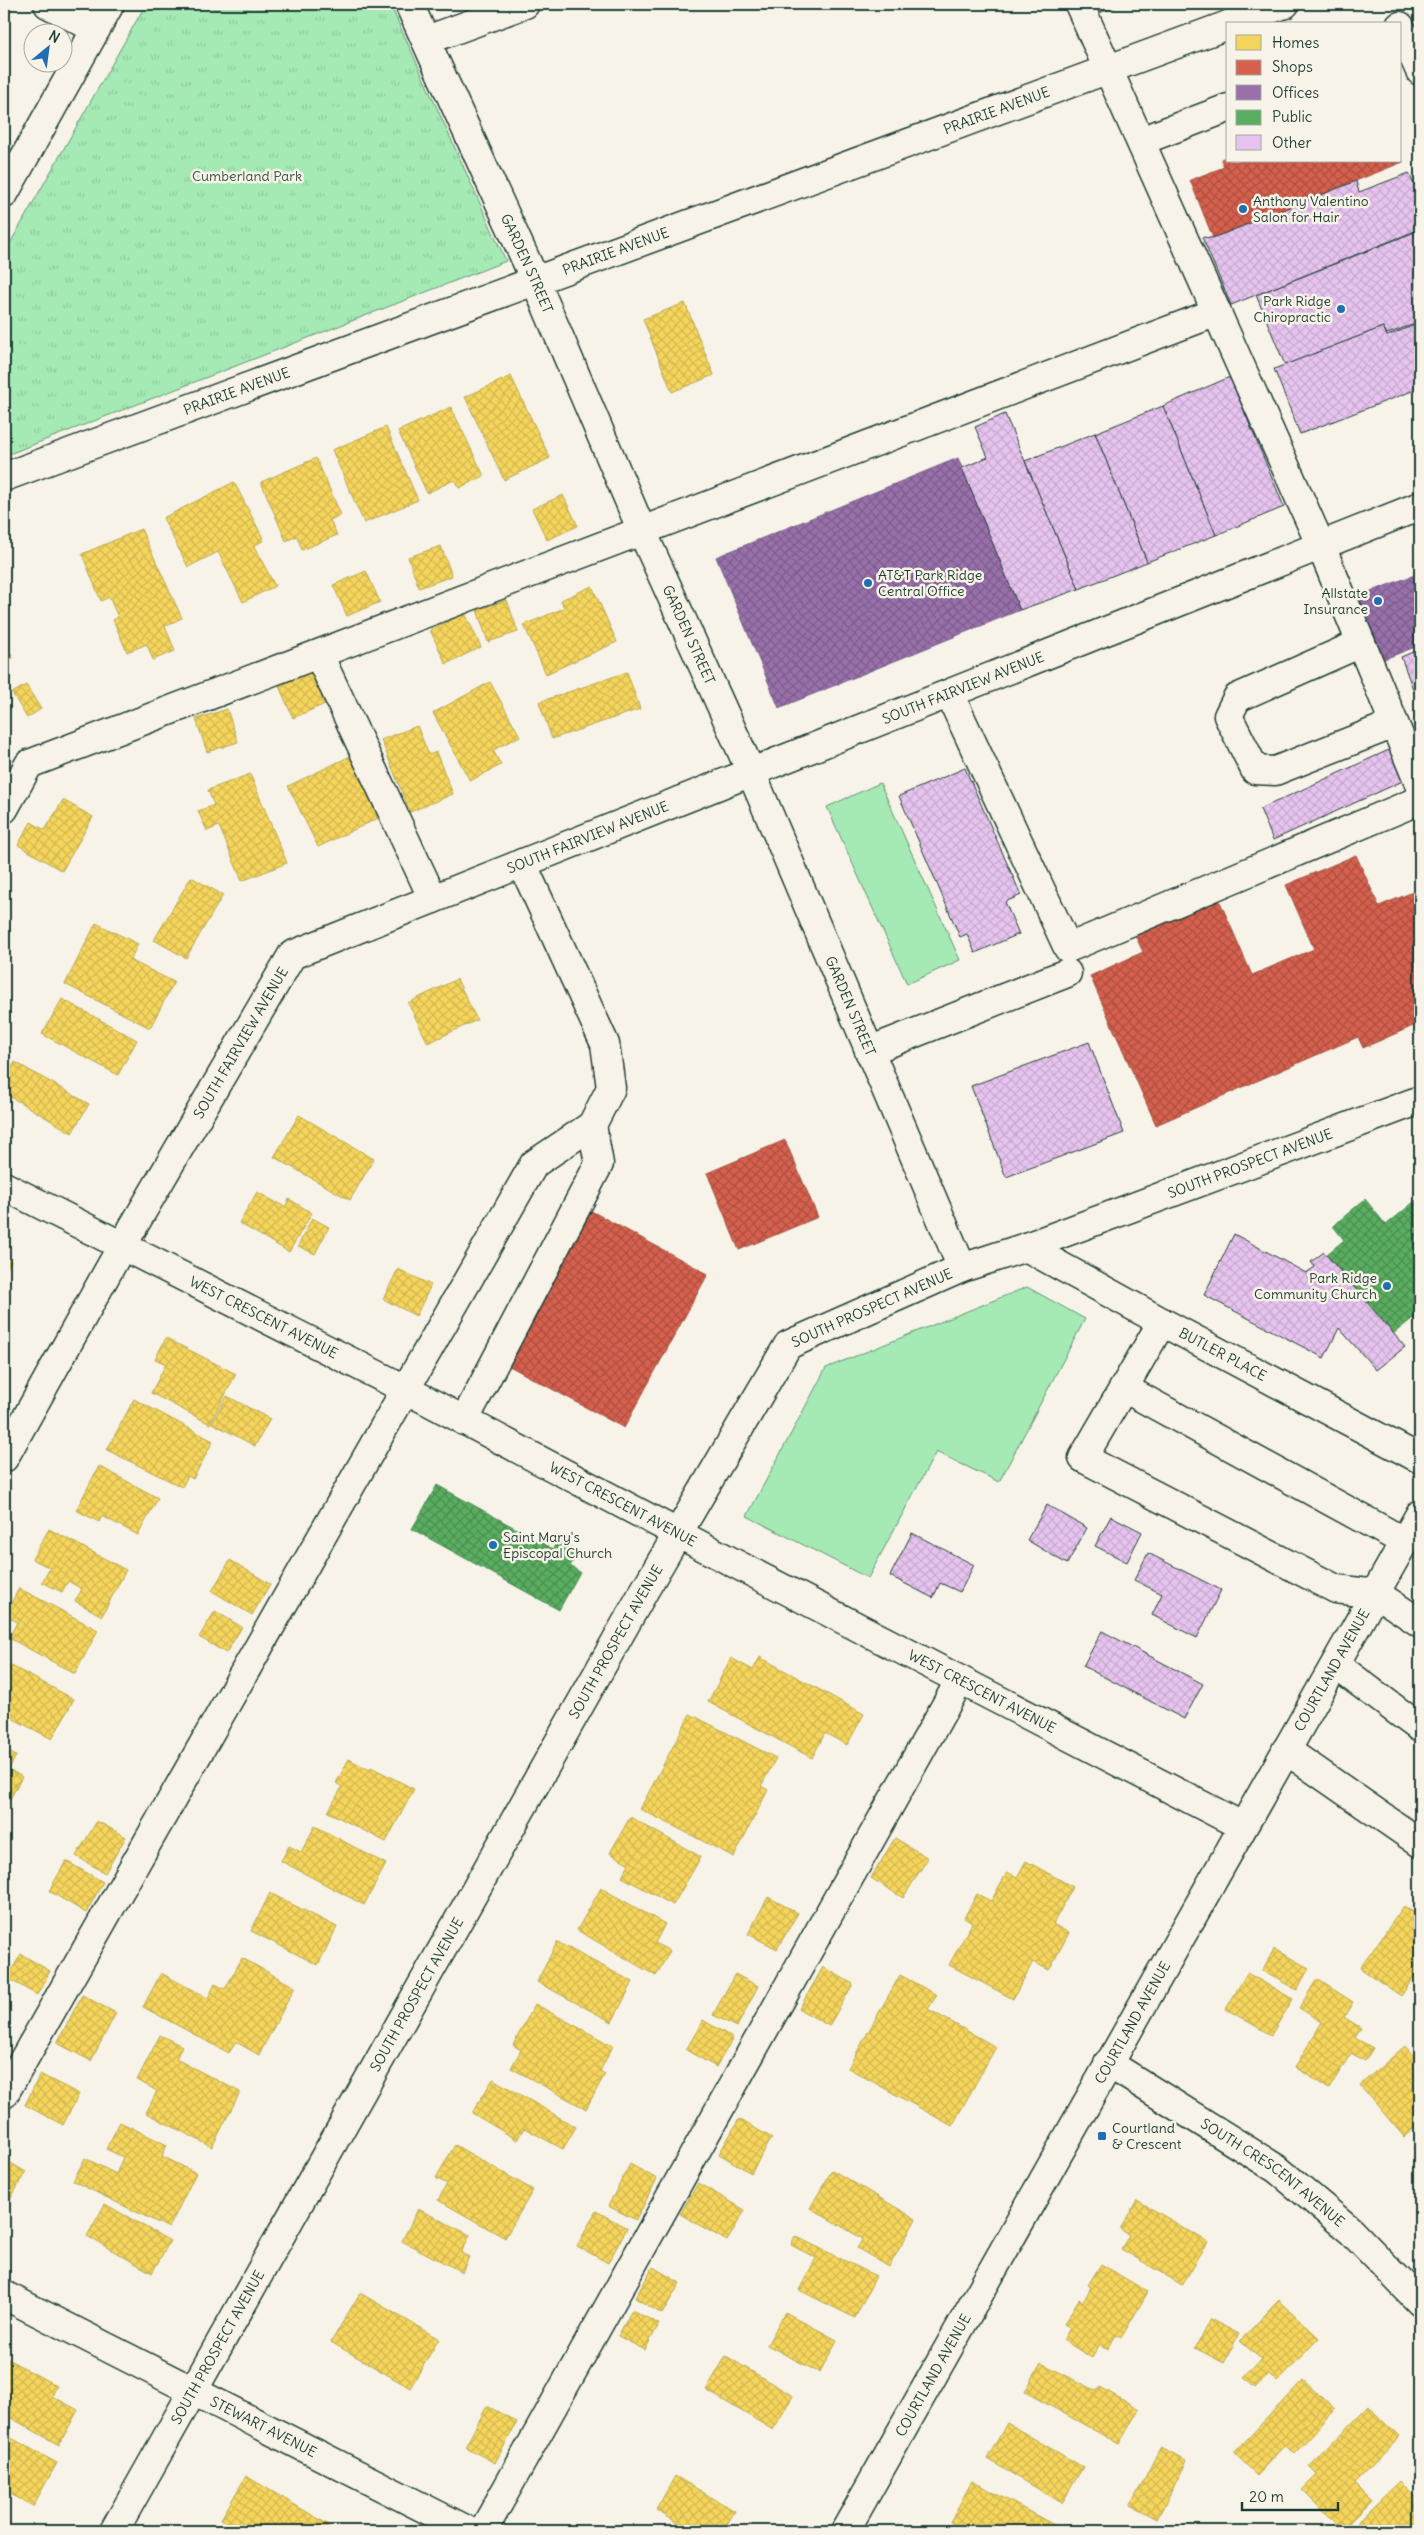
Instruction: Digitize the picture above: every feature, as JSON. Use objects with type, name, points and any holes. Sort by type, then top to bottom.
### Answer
[{"type":"street","points":[[48,4],[96,29]]},
{"type":"street","points":[[4,194],[110,4]]},
{"type":"street","name":"GARDEN STREET","points":[[409,4],[535,280],[642,531],[750,772],[962,1268]]},
{"type":"street","points":[[427,40],[526,4]]},
{"type":"street","points":[[1079,4],[1320,546],[1420,786]]},
{"type":"street","name":"PRAIRIE AVENUE","points":[[1235,22],[1286,4]]},
{"type":"street","points":[[1390,4],[1399,22]]},
{"type":"street","name":"PRAIRIE AVENUE","points":[[4,478],[1226,25]]},
{"type":"street","points":[[1402,30],[1420,70]]},
{"type":"street","points":[[1141,141],[1226,109]]},
{"type":"street","points":[[4,809],[29,764],[1217,312]]},
{"type":"street","name":"SOUTH FAIRVIEW AVENUE","points":[[4,1458],[122,1246],[292,955],[750,772],[950,695],[1420,506]]},
{"type":"street","points":[[1361,643],[1237,698],[1228,716],[1255,770],[1275,772],[1394,724]]},
{"type":"street","points":[[319,655],[433,899]]},
{"type":"street","points":[[950,695],[1068,948],[1420,800]]},
{"type":"street","points":[[4,2094],[534,1164],[592,1125],[611,1088],[605,1044],[522,863]]},
{"type":"street","points":[[870,1051],[1067,973]]},
{"type":"street","name":"SOUTH PROSPECT AVENUE","points":[[114,2531],[677,1533],[788,1345],[962,1268],[1026,1247],[1420,1100]]},
{"type":"street","points":[[464,1421],[599,1164],[592,1125]]},
{"type":"street","name":"WEST CRESCENT AVENUE","points":[[4,1186],[405,1389],[677,1533],[1242,1826]]},
{"type":"street","name":"BUTLER PLACE","points":[[1026,1247],[1162,1322],[1420,1459]]},
{"type":"street","points":[[1162,1322],[1083,1458],[1336,1589],[1377,1594],[1420,1623]]},
{"type":"street","points":[[1124,1388],[1405,1542]]},
{"type":"street","name":"COURTLAND AVENUE","points":[[845,2531],[1242,1826],[1377,1594],[1420,1514]]},
{"type":"street","points":[[1336,1665],[1420,1728]]},
{"type":"street","points":[[483,2531],[960,1680]]},
{"type":"street","points":[[1286,1750],[1420,1843]]},
{"type":"street","name":"SOUTH CRESCENT AVENUE","points":[[1108,2063],[1277,2169],[1351,2231],[1420,2302]]},
{"type":"street","name":"STEWART AVENUE","points":[[4,2295],[469,2531]]},
{"type":"green space","name":"Cumberland Park","points":[[146,4],[390,4],[506,261],[4,456],[4,254]]},
{"type":"green space","points":[[880,783],[960,960],[907,984],[827,807]]},
{"type":"green space","points":[[1027,1287],[1085,1319],[999,1482],[936,1452],[868,1578],[747,1516],[826,1368]]},
{"type":"building: Homes","points":[[685,303],[714,375],[672,392],[643,319]]},
{"type":"building: Homes","points":[[511,376],[550,458],[504,480],[465,397]]},
{"type":"building: Homes","points":[[451,407],[484,476],[459,488],[454,480],[427,493],[398,431]]},
{"type":"building: Homes","points":[[386,427],[418,500],[364,523],[332,450]]},
{"type":"building: Homes","points":[[316,458],[341,515],[330,520],[337,535],[302,550],[297,536],[286,541],[261,482]]},
{"type":"building: Homes","points":[[234,482],[264,540],[254,546],[275,586],[243,602],[218,552],[188,567],[163,518]]},
{"type":"building: Homes","points":[[563,495],[578,526],[547,540],[532,509]]},
{"type":"building: Homes","points":[[141,529],[182,618],[165,626],[175,651],[153,660],[147,644],[127,652],[113,620],[118,617],[109,597],[101,601],[82,554]]},
{"type":"building: Homes","points":[[441,546],[452,576],[419,588],[408,557]]},
{"type":"building: Homes","points":[[366,571],[380,602],[347,616],[333,585]]},
{"type":"building: Homes","points":[[592,586],[617,642],[546,674],[524,625],[564,608],[561,600]]},
{"type":"building: Homes","points":[[507,600],[518,632],[488,642],[477,610]]},
{"type":"building: Homes","points":[[465,613],[481,647],[446,664],[430,630]]},
{"type":"building: Homes","points":[[4,639],[13,658],[4,663]]},
{"type":"building: Homes","points":[[310,672],[325,704],[293,718],[279,686]]},
{"type":"building: Homes","points":[[627,672],[640,709],[552,739],[539,702]]},
{"type":"building: Homes","points":[[490,682],[520,736],[493,750],[501,765],[470,781],[433,713]]},
{"type":"building: Homes","points":[[26,685],[41,709],[27,718],[12,693]]},
{"type":"building: Homes","points":[[227,709],[238,742],[207,752],[196,719]]},
{"type":"building: Homes","points":[[417,726],[429,755],[436,752],[453,794],[410,812],[381,740]]},
{"type":"building: Homes","points":[[359,752],[389,813],[318,847],[288,786]]},
{"type":"building: Homes","points":[[250,774],[287,863],[242,881],[219,826],[207,831],[198,811],[214,805],[208,790]]},
{"type":"building: Homes","points":[[63,800],[93,817],[62,871],[18,845],[31,822],[45,830]]},
{"type":"building: Homes","points":[[191,877],[223,895],[186,958],[154,940]]},
{"type":"building: Homes","points":[[96,923],[138,944],[130,960],[174,982],[150,1028],[65,984]]},
{"type":"building: Homes","points":[[457,979],[477,1020],[428,1043],[408,1003]]},
{"type":"building: Homes","points":[[62,999],[137,1040],[118,1075],[42,1034]]},
{"type":"building: Homes","points":[[15,1062],[89,1104],[72,1133],[4,1093],[4,1081]]},
{"type":"building: Homes","points":[[299,1115],[374,1159],[350,1200],[274,1157]]},
{"type":"building: Homes","points":[[257,1192],[285,1207],[289,1199],[312,1213],[289,1252],[239,1223]]},
{"type":"building: Homes","points":[[312,1218],[329,1227],[315,1254],[298,1246]]},
{"type":"building: Homes","points":[[4,1258],[11,1261],[4,1274]]},
{"type":"building: Homes","points":[[398,1269],[431,1285],[416,1316],[383,1299]]},
{"type":"building: Homes","points":[[166,1338],[236,1374],[210,1424],[151,1393],[166,1364],[155,1359]]},
{"type":"building: Homes","points":[[227,1396],[270,1419],[255,1446],[212,1423]]},
{"type":"building: Homes","points":[[134,1399],[213,1441],[193,1479],[188,1476],[182,1487],[107,1450]]},
{"type":"building: Homes","points":[[99,1466],[158,1498],[138,1535],[102,1516],[99,1522],[76,1510]]},
{"type":"building: Homes","points":[[49,1529],[126,1570],[102,1616],[75,1601],[82,1589],[68,1581],[62,1592],[42,1582],[50,1568],[32,1559]]},
{"type":"building: Homes","points":[[230,1560],[270,1584],[252,1615],[212,1591]]},
{"type":"building: Homes","points":[[19,1588],[98,1630],[75,1674],[9,1638],[17,1622],[5,1615]]},
{"type":"building: Homes","points":[[215,1611],[242,1627],[226,1653],[199,1637]]},
{"type":"building: Homes","points":[[760,1657],[864,1714],[847,1745],[825,1733],[812,1758],[708,1702],[731,1658],[753,1670]]},
{"type":"building: Homes","points":[[4,1662],[74,1699],[52,1739],[4,1714]]},
{"type":"building: Homes","points":[[690,1714],[776,1758],[761,1786],[768,1790],[734,1857],[640,1809]]},
{"type":"building: Homes","points":[[4,1749],[16,1756],[9,1769],[22,1777],[4,1810]]},
{"type":"building: Homes","points":[[349,1759],[370,1770],[371,1767],[414,1789],[386,1842],[328,1812],[342,1787],[336,1783]]},
{"type":"building: Homes","points":[[630,1817],[701,1857],[673,1905],[622,1877],[629,1864],[610,1853]]},
{"type":"building: Homes","points":[[97,1821],[126,1837],[105,1873],[76,1856]]},
{"type":"building: Homes","points":[[315,1826],[386,1864],[364,1905],[281,1861],[289,1846],[301,1852]]},
{"type":"building: Homes","points":[[895,1838],[928,1858],[903,1898],[871,1878]]},
{"type":"building: Homes","points":[[66,1861],[103,1882],[86,1913],[49,1891]]},
{"type":"building: Homes","points":[[1026,1861],[1073,1887],[1053,1924],[1069,1933],[1049,1970],[1033,1962],[1013,1999],[949,1965],[972,1923],[964,1918],[977,1894],[991,1901],[1007,1872],[1017,1877]]},
{"type":"building: Homes","points":[[601,1888],[665,1924],[655,1943],[670,1951],[656,1976],[577,1930]]},
{"type":"building: Homes","points":[[270,1893],[337,1927],[318,1965],[251,1931]]},
{"type":"building: Homes","points":[[768,1897],[798,1913],[777,1949],[748,1934]]},
{"type":"building: Homes","points":[[1404,1906],[1420,1917],[1420,1968],[1401,1996],[1360,1968]]},
{"type":"building: Homes","points":[[557,1942],[633,1982],[612,2022],[537,1982]]},
{"type":"building: Homes","points":[[1274,1949],[1309,1968],[1297,1990],[1262,1971]]},
{"type":"building: Homes","points":[[21,1954],[50,1971],[37,1995],[7,1978]]},
{"type":"building: Homes","points":[[242,1958],[295,1987],[259,2055],[236,2042],[229,2053],[143,2007],[161,1973],[208,1998],[215,1984],[225,1989]]},
{"type":"building: Homes","points":[[823,1967],[853,1984],[829,2026],[799,2009]]},
{"type":"building: Homes","points":[[1247,1973],[1293,1999],[1271,2035],[1226,2009]]},
{"type":"building: Homes","points":[[735,1974],[758,1986],[737,2027],[713,2015]]},
{"type":"building: Homes","points":[[900,1975],[937,1995],[928,2009],[996,2047],[952,2126],[848,2068]]},
{"type":"building: Homes","points":[[1317,1979],[1353,2002],[1344,2017],[1361,2028],[1355,2038],[1373,2048],[1365,2061],[1351,2053],[1329,2089],[1295,2067],[1322,2022],[1299,2008]]},
{"type":"building: Homes","points":[[82,1995],[116,2013],[91,2061],[57,2043]]},
{"type":"building: Homes","points":[[535,2004],[613,2046],[600,2071],[605,2074],[586,2109],[511,2068],[521,2050],[513,2045]]},
{"type":"building: Homes","points":[[703,2020],[733,2038],[716,2067],[686,2050]]},
{"type":"building: Homes","points":[[160,2035],[182,2046],[176,2059],[240,2092],[212,2147],[146,2113],[157,2091],[137,2080]]},
{"type":"building: Homes","points":[[1405,2046],[1420,2063],[1420,2123],[1404,2137],[1360,2085]]},
{"type":"building: Homes","points":[[40,2074],[79,2094],[63,2125],[25,2105]]},
{"type":"building: Homes","points":[[493,2079],[576,2127],[563,2149],[524,2128],[517,2140],[472,2113]]},
{"type":"building: Homes","points":[[739,2119],[772,2138],[751,2173],[719,2154]]},
{"type":"building: Homes","points":[[120,2122],[167,2145],[162,2156],[196,2173],[169,2228],[73,2181],[85,2158],[116,2174],[123,2157],[106,2149]]},
{"type":"building: Homes","points":[[1420,2142],[1420,2157],[1413,2147]]},
{"type":"building: Homes","points":[[455,2145],[533,2190],[505,2238],[438,2200],[447,2184],[436,2178]]},
{"type":"building: Homes","points":[[4,2159],[26,2172],[8,2203],[4,2201]]},
{"type":"building: Homes","points":[[630,2164],[657,2179],[636,2220],[608,2206]]},
{"type":"building: Homes","points":[[832,2170],[916,2219],[889,2267],[857,2248],[863,2239],[810,2208]]},
{"type":"building: Homes","points":[[698,2183],[745,2210],[727,2241],[680,2214]]},
{"type":"building: Homes","points":[[1137,2200],[1208,2242],[1182,2285],[1121,2249],[1129,2235],[1120,2229]]},
{"type":"building: Homes","points":[[105,2204],[170,2241],[152,2273],[87,2236]]},
{"type":"building: Homes","points":[[418,2209],[470,2235],[461,2253],[469,2257],[462,2272],[402,2241]]},
{"type":"building: Homes","points":[[596,2211],[627,2228],[608,2263],[577,2246]]},
{"type":"building: Homes","points":[[795,2236],[876,2276],[855,2318],[799,2290],[816,2258],[791,2245]]},
{"type":"building: Homes","points":[[1101,2264],[1148,2292],[1121,2338],[1116,2335],[1108,2349],[1100,2344],[1092,2358],[1063,2340],[1070,2328],[1064,2324],[1079,2299],[1083,2302],[1091,2287],[1088,2285]]},
{"type":"building: Homes","points":[[653,2267],[680,2283],[662,2314],[635,2298]]},
{"type":"building: Homes","points":[[360,2293],[439,2339],[410,2388],[331,2342]]},
{"type":"building: Homes","points":[[1279,2300],[1319,2338],[1277,2382],[1269,2374],[1255,2388],[1244,2378],[1261,2359],[1240,2341]]},
{"type":"building: Homes","points":[[632,2310],[659,2324],[645,2350],[618,2336]]},
{"type":"building: Homes","points":[[785,2312],[837,2340],[820,2373],[767,2345]]},
{"type":"building: Homes","points":[[1210,2319],[1239,2334],[1224,2363],[1195,2348]]},
{"type":"building: Homes","points":[[726,2356],[793,2396],[773,2430],[706,2390]]},
{"type":"building: Homes","points":[[4,2357],[57,2386],[52,2396],[78,2410],[59,2445],[4,2414]]},
{"type":"building: Homes","points":[[1041,2363],[1097,2391],[1100,2387],[1139,2409],[1119,2444],[1025,2392]]},
{"type":"building: Homes","points":[[1303,2380],[1335,2410],[1294,2454],[1285,2445],[1257,2475],[1234,2453]]},
{"type":"building: Homes","points":[[487,2406],[517,2422],[495,2463],[465,2447]]},
{"type":"building: Homes","points":[[1369,2406],[1400,2437],[1354,2484],[1371,2501],[1342,2530],[1302,2490],[1317,2475],[1309,2467]]},
{"type":"building: Homes","points":[[1007,2423],[1083,2467],[1062,2503],[987,2459]]},
{"type":"building: Homes","points":[[4,2434],[57,2463],[33,2506],[5,2491],[4,2493]]},
{"type":"building: Homes","points":[[1160,2448],[1187,2461],[1157,2519],[1131,2505]]},
{"type":"building: Homes","points":[[246,2476],[329,2525],[326,2531],[241,2531],[221,2519]]},
{"type":"building: Homes","points":[[675,2476],[735,2511],[723,2531],[691,2531],[656,2510]]},
{"type":"building: Homes","points":[[972,2481],[1056,2526],[1053,2531],[968,2531],[950,2522]]},
{"type":"building: Homes","points":[[1400,2481],[1420,2501],[1420,2531],[1348,2531]]},
{"type":"building: Homes","points":[[4,2520],[10,2524],[6,2531],[4,2531]]},
{"type":"building: Shops","name":"Anthony Valentino Salon for Hair","points":[[1226,157],[1226,162],[1402,162],[1402,160],[1403,162],[1213,238],[1190,180],[1224,167],[1221,159]]},
{"type":"building: Shops","points":[[1356,855],[1379,906],[1420,889],[1420,1023],[1363,1048],[1358,1037],[1156,1125],[1090,976],[1143,952],[1134,933],[1218,897],[1252,975],[1314,949],[1286,885]]},
{"type":"building: Shops","points":[[785,1140],[818,1217],[739,1250],[707,1173]]},
{"type":"building: Shops","points":[[584,1207],[708,1274],[624,1428],[500,1361]]},
{"type":"building: Offices","name":"AT&T Park Ridge Central Office","points":[[958,458],[1020,610],[779,708],[716,557]]},
{"type":"building: Offices","points":[[1420,573],[1420,645],[1382,660],[1358,596]]},
{"type":"building: Public","name":"Park Ridge Community Church","points":[[1420,1197],[1420,1326],[1413,1318],[1393,1334],[1326,1255],[1344,1240],[1333,1226],[1365,1199],[1386,1225]]},
{"type":"building: Public","name":"Saint Mary's Episcopal Church","points":[[437,1485],[553,1549],[557,1540],[578,1552],[570,1566],[580,1572],[559,1610],[412,1529]]},
{"type":"building: Other","points":[[1095,4],[1123,4],[1099,13]]},
{"type":"building: Other","points":[[1409,173],[1420,198],[1420,229],[1231,305],[1202,237],[1213,238],[1356,181],[1359,192]]},
{"type":"building: Other","name":"Park Ridge Chiropractic","points":[[1420,230],[1420,322],[1387,334],[1383,327],[1285,365],[1256,295]]},
{"type":"building: Other","points":[[1420,323],[1420,388],[1300,434],[1274,369],[1383,327],[1387,336]]},
{"type":"building: Other","points":[[1230,377],[1284,507],[1216,535],[1163,406]]},
{"type":"building: Other","points":[[1163,406],[1216,535],[1147,562],[1095,433]]},
{"type":"building: Other","points":[[1005,414],[1079,589],[1020,610],[962,468],[988,457],[975,427]]},
{"type":"building: Other","points":[[1095,433],[1147,562],[1079,589],[1025,461]]},
{"type":"building: Other","points":[[1420,649],[1420,690],[1414,692],[1401,657]]},
{"type":"building: Other","points":[[1391,749],[1405,780],[1273,840],[1260,809]]},
{"type":"building: Other","points":[[965,768],[1021,895],[1005,902],[1019,934],[975,953],[967,934],[960,937],[899,796]]},
{"type":"building: Other","points":[[1089,1042],[1124,1133],[1006,1177],[971,1086]]},
{"type":"building: Other","points":[[1234,1234],[1306,1273],[1315,1267],[1311,1262],[1324,1252],[1405,1347],[1376,1370],[1339,1328],[1324,1358],[1204,1295]]},
{"type":"building: Other","points":[[1047,1505],[1087,1528],[1067,1564],[1027,1540]]},
{"type":"building: Other","points":[[1111,1516],[1142,1532],[1127,1562],[1095,1546]]},
{"type":"building: Other","points":[[912,1533],[974,1565],[960,1592],[940,1583],[933,1598],[890,1576]]},
{"type":"building: Other","points":[[1148,1553],[1221,1590],[1197,1638],[1152,1615],[1162,1594],[1134,1580]]},
{"type":"building: Other","points":[[1102,1631],[1203,1684],[1184,1719],[1083,1666]]},
{"type":"place","name":"Anthony Valentino Salon for Hair","points":[[1243,209]]},
{"type":"place","name":"Park Ridge Chiropractic","points":[[1341,309]]},
{"type":"place","name":"AT&T Park Ridge Central Office","points":[[868,583]]},
{"type":"place","name":"Allstate Insurance","points":[[1378,601]]},
{"type":"place","name":"Park Ridge Community Church","points":[[1387,1286]]},
{"type":"place","name":"Saint Mary's Episcopal Church","points":[[493,1545]]},
{"type":"place","name":"Courtland & Crescent","points":[[1102,2136]]}]
